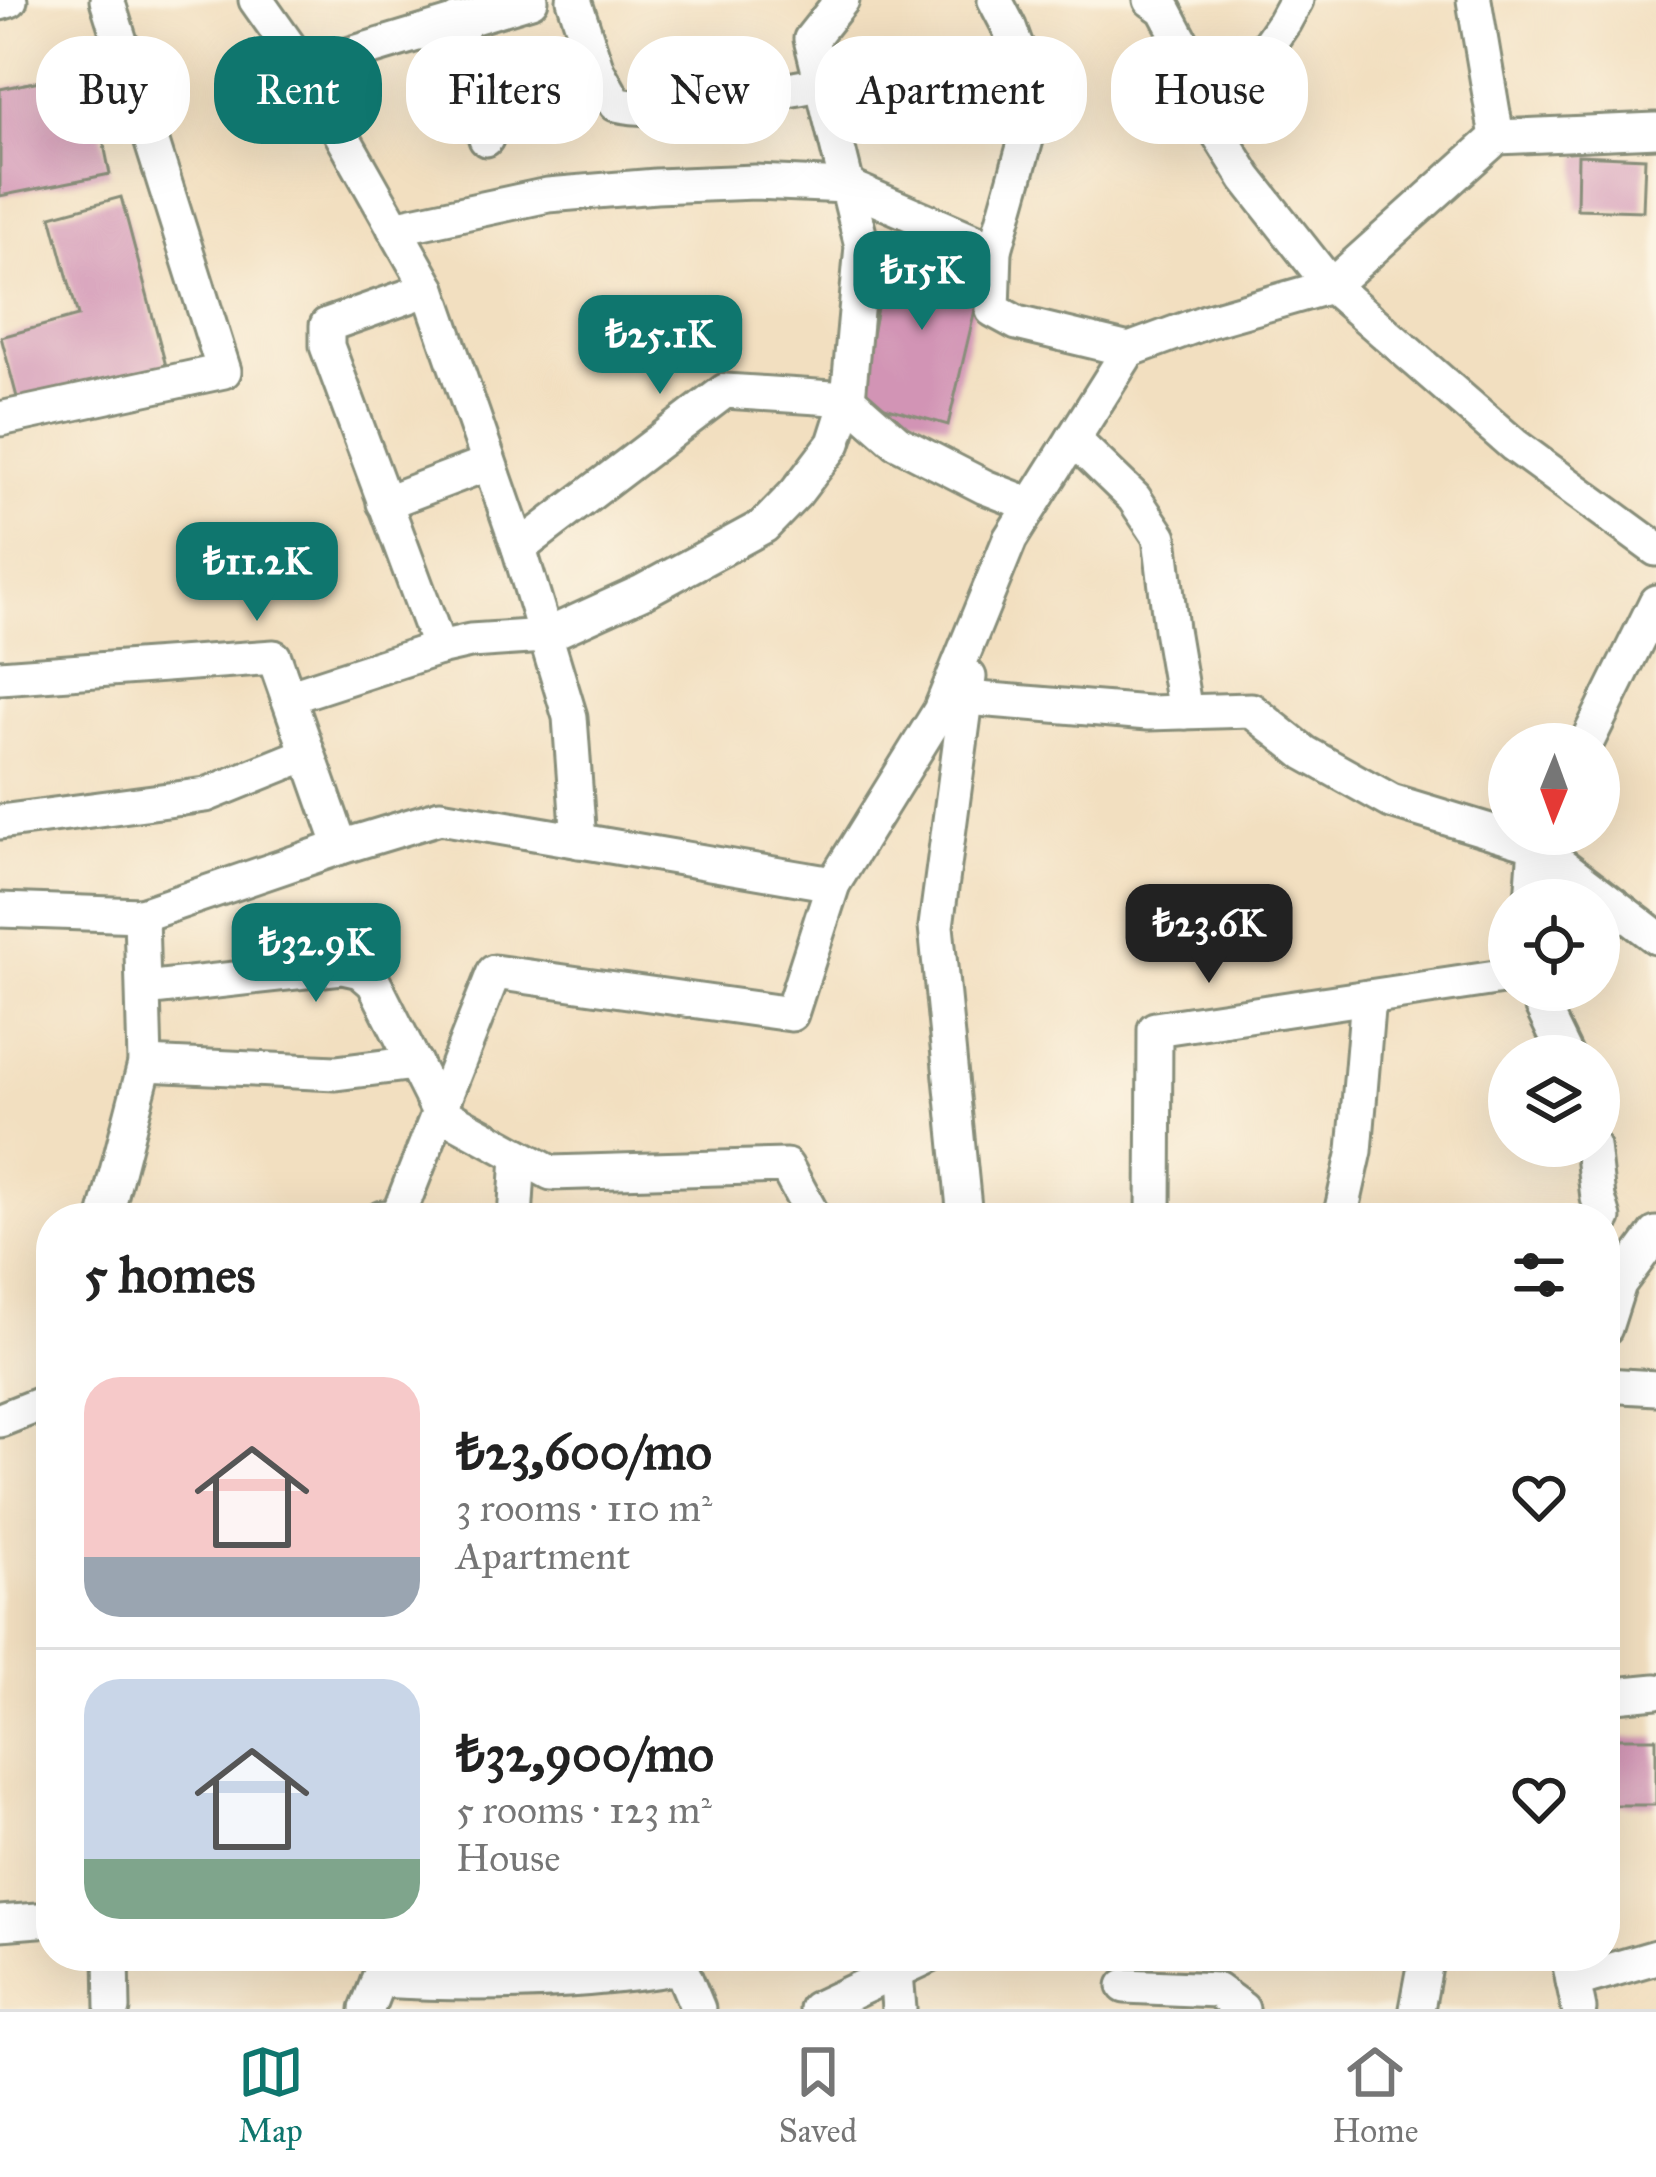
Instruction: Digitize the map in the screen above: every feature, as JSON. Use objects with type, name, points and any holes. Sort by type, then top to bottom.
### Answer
[{"type":"street","points":[[0,3],[10,0]]},
{"type":"street","points":[[0,419],[224,371],[107,0]]},
{"type":"street","points":[[256,0],[281,36]]},
{"type":"street","points":[[382,44],[531,0]]},
{"type":"street","points":[[574,0],[597,70],[616,104],[636,109],[711,102],[815,85]]},
{"type":"street","points":[[815,52],[812,39],[842,0]]},
{"type":"street","points":[[995,0],[1032,90],[1027,136],[995,250],[993,310],[1017,323],[1130,350],[1208,321],[1331,286],[1497,137],[1656,130]]},
{"type":"street","points":[[1151,0],[1164,9],[1178,36]]},
{"type":"street","points":[[1274,36],[1296,0]]},
{"type":"street","points":[[1474,0],[1497,137]]},
{"type":"street","points":[[458,21],[462,36]]},
{"type":"street","points":[[347,144],[429,289],[519,548],[570,717],[579,841]]},
{"type":"street","points":[[287,697],[470,640],[545,636],[641,592],[764,526],[796,494],[834,443],[848,399],[862,245],[837,144]]},
{"type":"street","points":[[1225,144],[1331,286],[1514,445],[1656,549]]},
{"type":"street","points":[[394,228],[548,195],[755,182],[848,186],[995,250]]},
{"type":"street","points":[[429,289],[327,325],[326,346],[439,648]]},
{"type":"street","points":[[403,1203],[494,972],[791,1014],[832,884],[940,711],[1010,539],[1130,350]]},
{"type":"street","points":[[519,548],[725,391],[848,399],[897,442],[1031,506]]},
{"type":"street","points":[[1073,439],[1134,498],[1160,537],[1185,712]]},
{"type":"street","points":[[384,502],[489,463]]},
{"type":"street","points":[[1596,723],[1656,602]]},
{"type":"street","points":[[964,1203],[936,926],[977,620]]},
{"type":"street","points":[[0,677],[274,658],[341,847]]},
{"type":"street","points":[[966,698],[1148,713],[1250,710],[1305,753],[1391,801],[1488,826]]},
{"type":"street","points":[[0,822],[206,795],[308,754]]},
{"type":"street","points":[[0,910],[141,915],[440,817],[832,884]]},
{"type":"street","points":[[1558,855],[1656,937]]},
{"type":"street","points":[[108,1203],[145,1064],[141,915]]},
{"type":"street","points":[[144,988],[342,967],[360,970],[374,983],[440,1112],[550,1173],[786,1166],[806,1203]]},
{"type":"street","points":[[1154,1203],[1155,1029],[1488,979]]},
{"type":"street","points":[[1343,1203],[1355,1151],[1368,998]]},
{"type":"street","points":[[145,1064],[336,1073],[415,1063]]},
{"type":"street","points":[[516,1203],[519,1156]]},
{"type":"street","points":[[1594,1167],[1600,1203]]},
{"type":"street","points":[[1620,1283],[1656,1234]]},
{"type":"street","points":[[1620,1386],[1656,1388]]},
{"type":"street","points":[[0,1420],[36,1406]]},
{"type":"street","points":[[1620,1695],[1656,1691]]},
{"type":"street","points":[[0,1924],[36,1920]]},
{"type":"street","points":[[1620,1968],[1656,1957]]},
{"type":"street","points":[[112,1971],[112,2009]]},
{"type":"street","points":[[378,1982],[519,1984],[644,1971]]},
{"type":"street","points":[[682,1971],[698,2009]]},
{"type":"street","points":[[816,2009],[875,1971],[899,2009]]},
{"type":"street","points":[[1417,2009],[1423,1971]]},
{"type":"street","points":[[1573,1982],[1610,1971]]},
{"type":"street","points":[[1125,1984],[1216,1990],[1242,2009]]},
{"type":"building","points":[[36,82],[36,144],[104,144],[110,174],[0,196],[0,89]]},
{"type":"building","points":[[1578,155],[1645,158],[1643,211],[1577,209]]},
{"type":"building","points":[[121,197],[166,366],[19,405],[1,337],[78,316],[51,216]]},
{"type":"building","points":[[931,240],[986,263],[948,425],[860,400],[886,259],[926,266]]},
{"type":"building","points":[[1620,1738],[1656,1738],[1656,1805],[1620,1805]]}]
